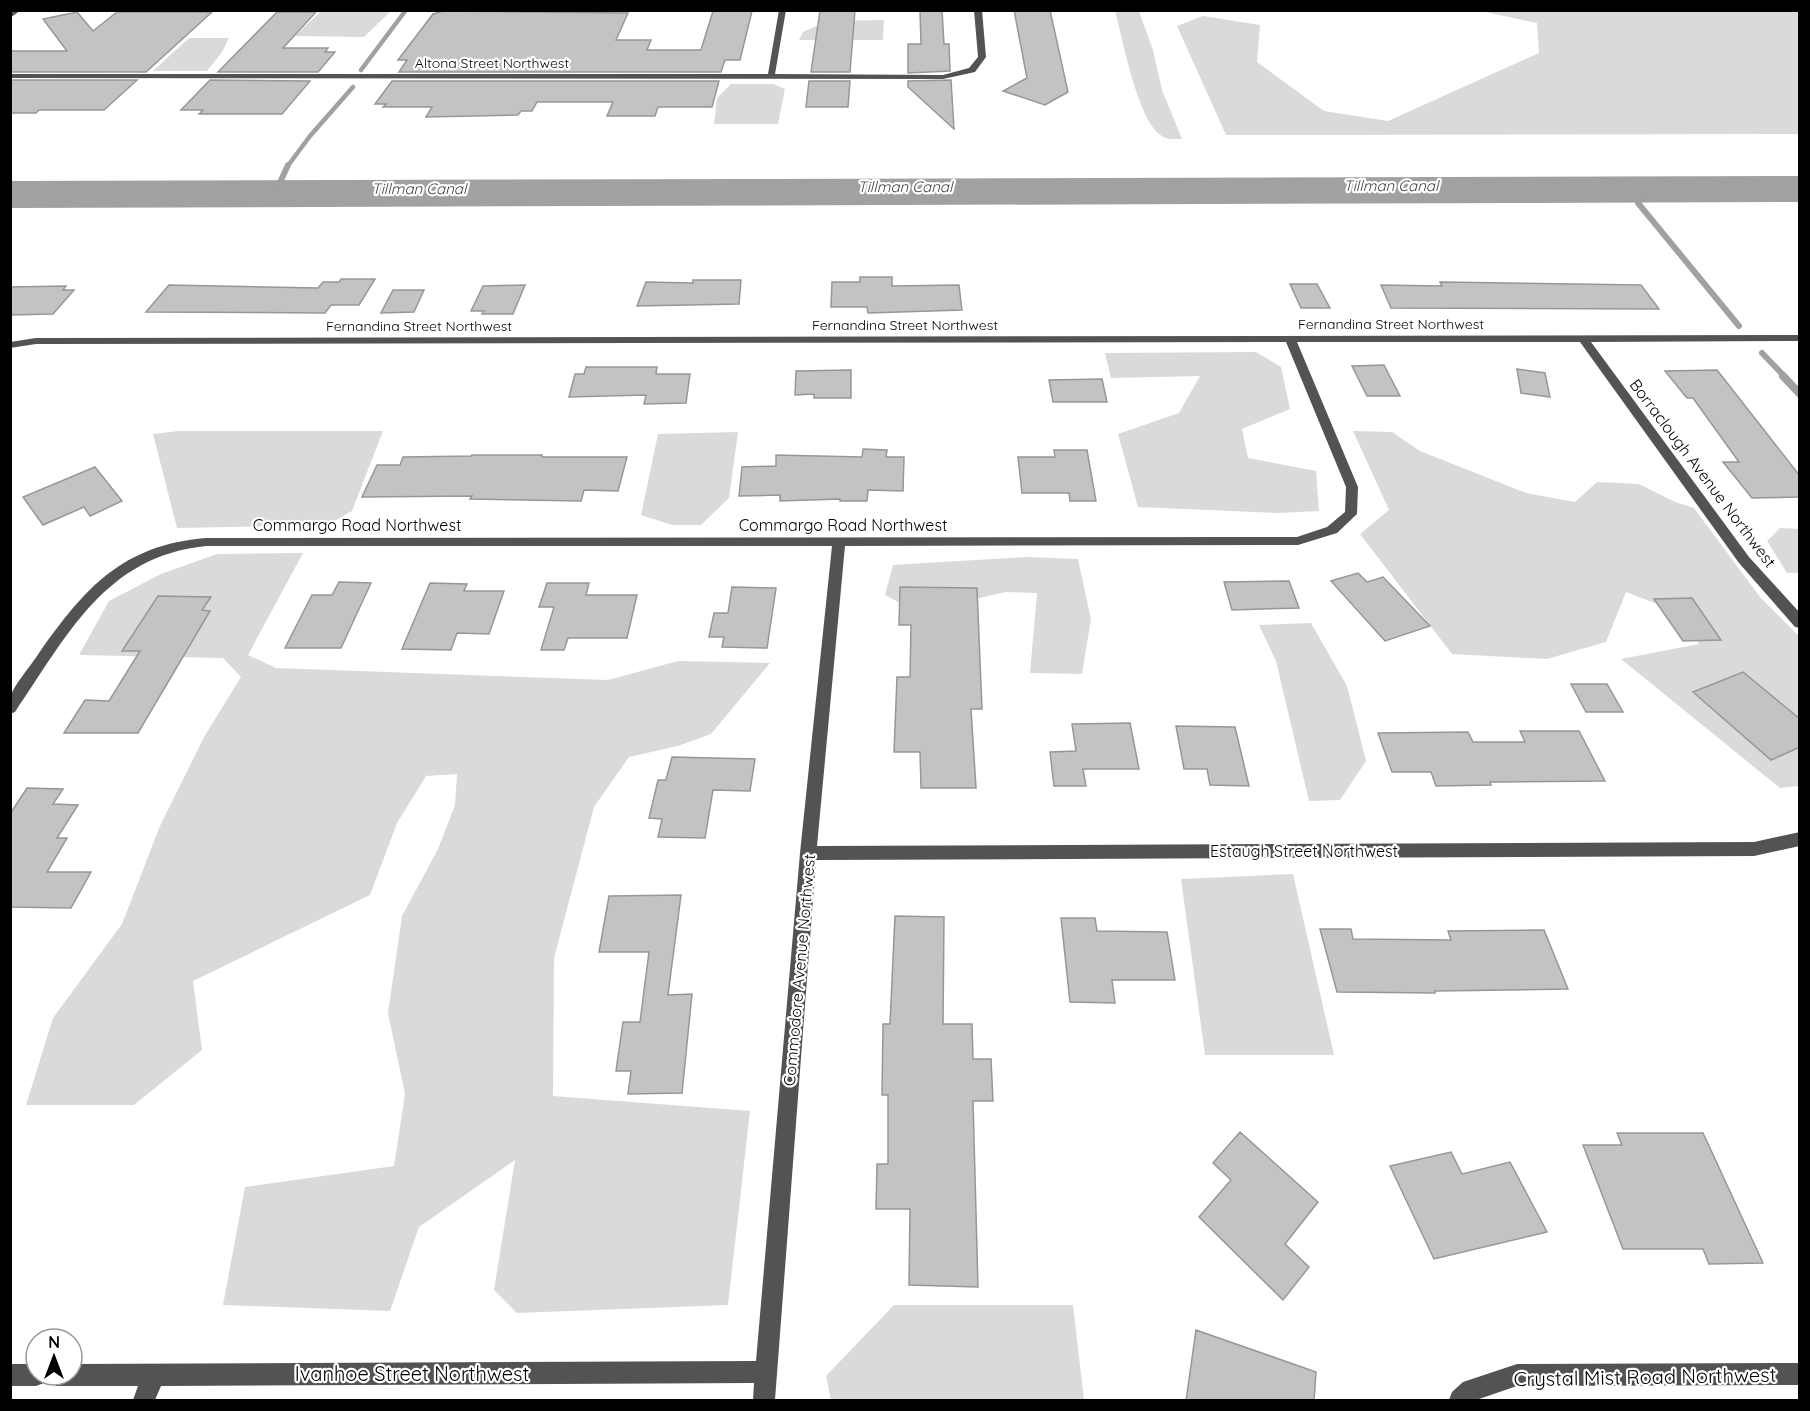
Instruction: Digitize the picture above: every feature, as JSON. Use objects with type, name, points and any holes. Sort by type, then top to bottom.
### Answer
[{"type":"street","points":[[10,16],[18,10]]},
{"type":"street","points":[[771,77],[783,10]]},
{"type":"street","name":"Altona Street Northwest","points":[[10,76],[943,78],[972,70],[982,57],[978,10]]},
{"type":"street","name":"Fernandina Street Northwest","points":[[10,345],[36,341],[1800,338]]},
{"type":"street","name":"Commargo Road Northwest","points":[[10,708],[84,604],[113,576],[143,558],[173,546],[206,542],[1298,542],[1332,530],[1351,514],[1352,487],[1290,339]]},
{"type":"street","name":"Borraclough Avenue Northwest","points":[[1584,339],[1744,560],[1800,623]]},
{"type":"street","name":"Commodore Avenue Northwest","points":[[764,1401],[808,853],[839,541]]},
{"type":"street","name":"Estaugh Street Northwest","points":[[808,853],[1754,849],[1800,839]]},
{"type":"street","name":"Ivanhoe Street Northwest","points":[[84,1375],[766,1372]]},
{"type":"street","name":"Crystal Mist Road Northwest","points":[[1460,1401],[1471,1390],[1517,1375],[1800,1374]]},
{"type":"street","points":[[144,1401],[154,1376]]},
{"type":"shaded area","points":[[390,10],[390,12],[364,37],[295,36],[321,11]]},
{"type":"shaded area","points":[[1115,11],[1139,11],[1153,50],[1162,90],[1182,139],[1170,139],[1159,134],[1144,111],[1132,77]]},
{"type":"shaded area","points":[[1481,11],[1799,11],[1799,134],[1226,135],[1177,26],[1203,16],[1260,25],[1257,62],[1324,111],[1388,121],[1539,53],[1537,23]]},
{"type":"shaded area","points":[[884,20],[883,40],[799,40],[803,32],[827,21]]},
{"type":"shaded area","points":[[189,38],[229,38],[222,52],[207,71],[153,71]]},
{"type":"shaded area","points":[[731,84],[773,84],[785,89],[778,124],[714,124],[717,98]]},
{"type":"shaded area","points":[[1256,352],[1281,367],[1290,409],[1242,429],[1248,458],[1316,471],[1319,511],[1277,513],[1138,507],[1118,434],[1179,413],[1200,376],[1111,378],[1105,353]]},
{"type":"shaded area","points":[[179,431],[383,431],[352,511],[327,525],[177,528],[153,434]]},
{"type":"shaded area","points":[[1353,431],[1392,432],[1420,451],[1526,493],[1575,502],[1597,482],[1639,484],[1675,502],[1694,508],[1760,597],[1799,636],[1799,786],[1780,788],[1621,659],[1699,644],[1683,614],[1626,592],[1606,642],[1547,659],[1452,654],[1360,534],[1389,510]]},
{"type":"shaded area","points":[[738,432],[729,498],[701,525],[672,525],[641,515],[658,434]]},
{"type":"shaded area","points":[[1780,528],[1799,529],[1799,573],[1787,573],[1767,541]]},
{"type":"shaded area","points":[[303,553],[248,655],[276,668],[608,680],[678,661],[770,663],[711,734],[678,746],[629,757],[594,807],[554,958],[553,1096],[750,1111],[728,1305],[517,1313],[494,1290],[515,1160],[419,1227],[390,1311],[223,1305],[245,1187],[394,1166],[405,1094],[388,1013],[402,916],[438,849],[455,805],[457,774],[426,776],[397,823],[370,895],[193,981],[202,1050],[134,1105],[26,1105],[53,1018],[122,924],[160,826],[204,737],[241,677],[223,658],[79,655],[109,601],[161,574],[217,554]]},
{"type":"shaded area","points":[[1026,557],[1078,559],[1091,619],[1082,674],[1030,673],[1037,593],[1006,592],[917,612],[885,595],[893,565]]},
{"type":"shaded area","points":[[1311,623],[1347,686],[1366,761],[1340,800],[1309,801],[1276,661],[1259,625]]},
{"type":"shaded area","points":[[1293,874],[1334,1055],[1205,1055],[1181,879]]},
{"type":"shaded area","points":[[894,1305],[1073,1305],[1084,1400],[831,1400],[826,1376]]},
{"type":"water","name":"Tillman Canal","points":[[1799,176],[1799,202],[10,208],[11,181]]},
{"type":"building","points":[[855,10],[850,72],[811,72],[820,11]]},
{"type":"building","points":[[920,10],[942,10],[944,44],[949,44],[950,71],[908,73],[908,44],[921,44]]},
{"type":"building","points":[[1014,10],[1050,10],[1068,92],[1045,105],[1003,91],[1027,78]]},
{"type":"building","points":[[443,11],[628,13],[616,40],[651,40],[647,50],[701,50],[713,11],[752,11],[740,60],[725,60],[721,72],[399,72],[407,60],[398,60],[433,14]]},
{"type":"building","points":[[77,12],[93,31],[117,12],[212,12],[146,72],[10,72],[10,51],[67,51],[43,19]]},
{"type":"building","points":[[277,12],[316,12],[283,48],[328,48],[325,52],[335,52],[318,72],[218,72]]},
{"type":"building","points":[[10,80],[137,80],[104,110],[39,110],[36,113],[10,113]]},
{"type":"building","points":[[210,80],[310,81],[282,114],[199,114],[203,110],[181,110]]},
{"type":"building","points":[[951,80],[954,129],[908,87],[908,81]]},
{"type":"building","points":[[392,81],[719,81],[712,107],[658,107],[655,116],[607,116],[613,102],[537,102],[532,111],[521,111],[518,115],[426,117],[432,107],[383,107],[386,104],[375,104]]},
{"type":"building","points":[[809,81],[850,81],[848,107],[806,107]]},
{"type":"building","points":[[860,277],[892,277],[892,286],[959,285],[962,310],[868,313],[867,307],[831,307],[832,282],[860,282]]},
{"type":"building","points":[[341,279],[375,279],[359,305],[331,305],[325,313],[146,312],[169,285],[318,288],[323,282],[339,282]]},
{"type":"building","points":[[693,280],[741,280],[739,304],[637,306],[646,282],[693,283]]},
{"type":"building","points":[[1440,282],[1641,285],[1659,309],[1391,308],[1381,285],[1442,286]]},
{"type":"building","points":[[1290,284],[1317,284],[1330,308],[1301,308]]},
{"type":"building","points":[[525,285],[513,314],[482,314],[484,311],[471,311],[483,286]]},
{"type":"building","points":[[66,286],[63,290],[74,290],[53,314],[10,315],[10,287]]},
{"type":"building","points":[[393,290],[424,290],[414,312],[381,313]]},
{"type":"building","points":[[1384,365],[1400,396],[1367,396],[1352,366]]},
{"type":"building","points":[[586,367],[657,367],[656,374],[690,374],[686,403],[644,404],[646,395],[569,397],[575,374],[584,374]]},
{"type":"building","points":[[1517,369],[1545,373],[1550,397],[1521,393]]},
{"type":"building","points":[[851,370],[851,398],[814,398],[814,394],[795,395],[796,371]]},
{"type":"building","points":[[1717,370],[1800,476],[1800,497],[1752,498],[1723,462],[1739,462],[1693,398],[1687,398],[1665,371]]},
{"type":"building","points":[[1102,379],[1107,402],[1053,402],[1049,380]]},
{"type":"building","points":[[863,449],[887,450],[886,457],[904,457],[903,491],[868,490],[867,501],[840,501],[840,499],[780,501],[780,495],[739,496],[742,467],[776,466],[776,455],[862,457]]},
{"type":"building","points":[[1054,450],[1087,450],[1096,501],[1070,501],[1069,493],[1022,493],[1018,457],[1055,457]]},
{"type":"building","points":[[472,455],[627,457],[618,491],[584,490],[581,501],[470,499],[472,496],[362,497],[377,465],[400,465],[403,457]]},
{"type":"building","points":[[95,467],[122,501],[90,516],[84,507],[43,525],[23,497]]},
{"type":"building","points":[[1358,573],[1367,582],[1383,577],[1430,626],[1385,641],[1331,581]]},
{"type":"building","points":[[1289,581],[1299,608],[1232,610],[1224,582]]},
{"type":"building","points":[[339,582],[371,583],[341,648],[285,648],[312,595],[332,595]]},
{"type":"building","points":[[430,583],[467,584],[464,591],[504,591],[489,634],[457,633],[451,650],[402,649]]},
{"type":"building","points":[[547,583],[589,583],[586,595],[637,595],[627,638],[568,638],[564,650],[541,650],[554,607],[539,607]]},
{"type":"building","points":[[732,587],[776,588],[767,648],[722,647],[724,637],[709,637],[714,613],[728,613]]},
{"type":"building","points":[[900,587],[977,588],[982,709],[971,709],[976,788],[921,788],[920,752],[894,752],[897,677],[910,677],[911,625],[899,625]]},
{"type":"building","points":[[158,596],[211,597],[202,610],[210,611],[138,733],[64,733],[85,700],[109,701],[140,651],[122,651]]},
{"type":"building","points":[[1692,598],[1721,640],[1683,641],[1654,599]]},
{"type":"building","points":[[1743,672],[1800,719],[1800,747],[1771,760],[1693,692]]},
{"type":"building","points":[[1571,684],[1607,684],[1623,712],[1586,712]]},
{"type":"building","points":[[1130,723],[1139,769],[1083,769],[1086,786],[1054,786],[1050,752],[1076,751],[1072,724]]},
{"type":"building","points":[[1176,726],[1235,727],[1249,786],[1210,785],[1207,769],[1184,769]]},
{"type":"building","points":[[1520,731],[1579,731],[1605,781],[1490,782],[1491,785],[1436,786],[1431,772],[1392,772],[1378,733],[1468,732],[1473,742],[1525,742]]},
{"type":"building","points":[[672,757],[755,759],[750,791],[713,790],[705,838],[658,837],[662,819],[649,818],[658,780],[666,780]]},
{"type":"building","points":[[27,788],[63,789],[53,804],[78,805],[57,838],[67,838],[47,872],[91,872],[71,908],[10,907],[10,814]]},
{"type":"building","points":[[681,895],[668,995],[692,994],[682,1093],[628,1094],[631,1071],[616,1071],[623,1022],[640,1022],[649,952],[599,952],[609,896]]},
{"type":"building","points":[[895,916],[944,917],[943,1024],[972,1024],[973,1059],[991,1059],[993,1101],[973,1101],[978,1287],[909,1285],[910,1209],[876,1209],[877,1164],[888,1164],[888,1095],[882,1095],[883,1024],[890,1024]]},
{"type":"building","points":[[1061,918],[1095,918],[1097,931],[1167,932],[1175,980],[1112,980],[1115,1003],[1070,1002]]},
{"type":"building","points":[[1320,929],[1351,929],[1353,939],[1451,940],[1448,931],[1544,930],[1568,989],[1435,991],[1435,993],[1337,992]]},
{"type":"building","points":[[1240,1132],[1318,1202],[1285,1244],[1309,1267],[1283,1300],[1199,1217],[1231,1180],[1213,1163]]},
{"type":"building","points":[[1617,1133],[1703,1133],[1763,1263],[1709,1264],[1703,1249],[1623,1249],[1583,1145],[1622,1145]]},
{"type":"building","points":[[1451,1152],[1462,1174],[1510,1162],[1547,1232],[1434,1259],[1390,1166]]},
{"type":"building","points":[[1196,1330],[1316,1372],[1314,1401],[1186,1401]]},
{"type":"waterway","points":[[361,70],[406,10]]},
{"type":"waterway","points":[[287,167],[310,136],[353,87]]},
{"type":"waterway","points":[[277,189],[287,167]]},
{"type":"waterway","points":[[1637,190],[1638,203],[1739,326]]},
{"type":"waterway","points":[[1762,353],[1785,377]]},
{"type":"waterway","points":[[1783,376],[1800,394]]}]
